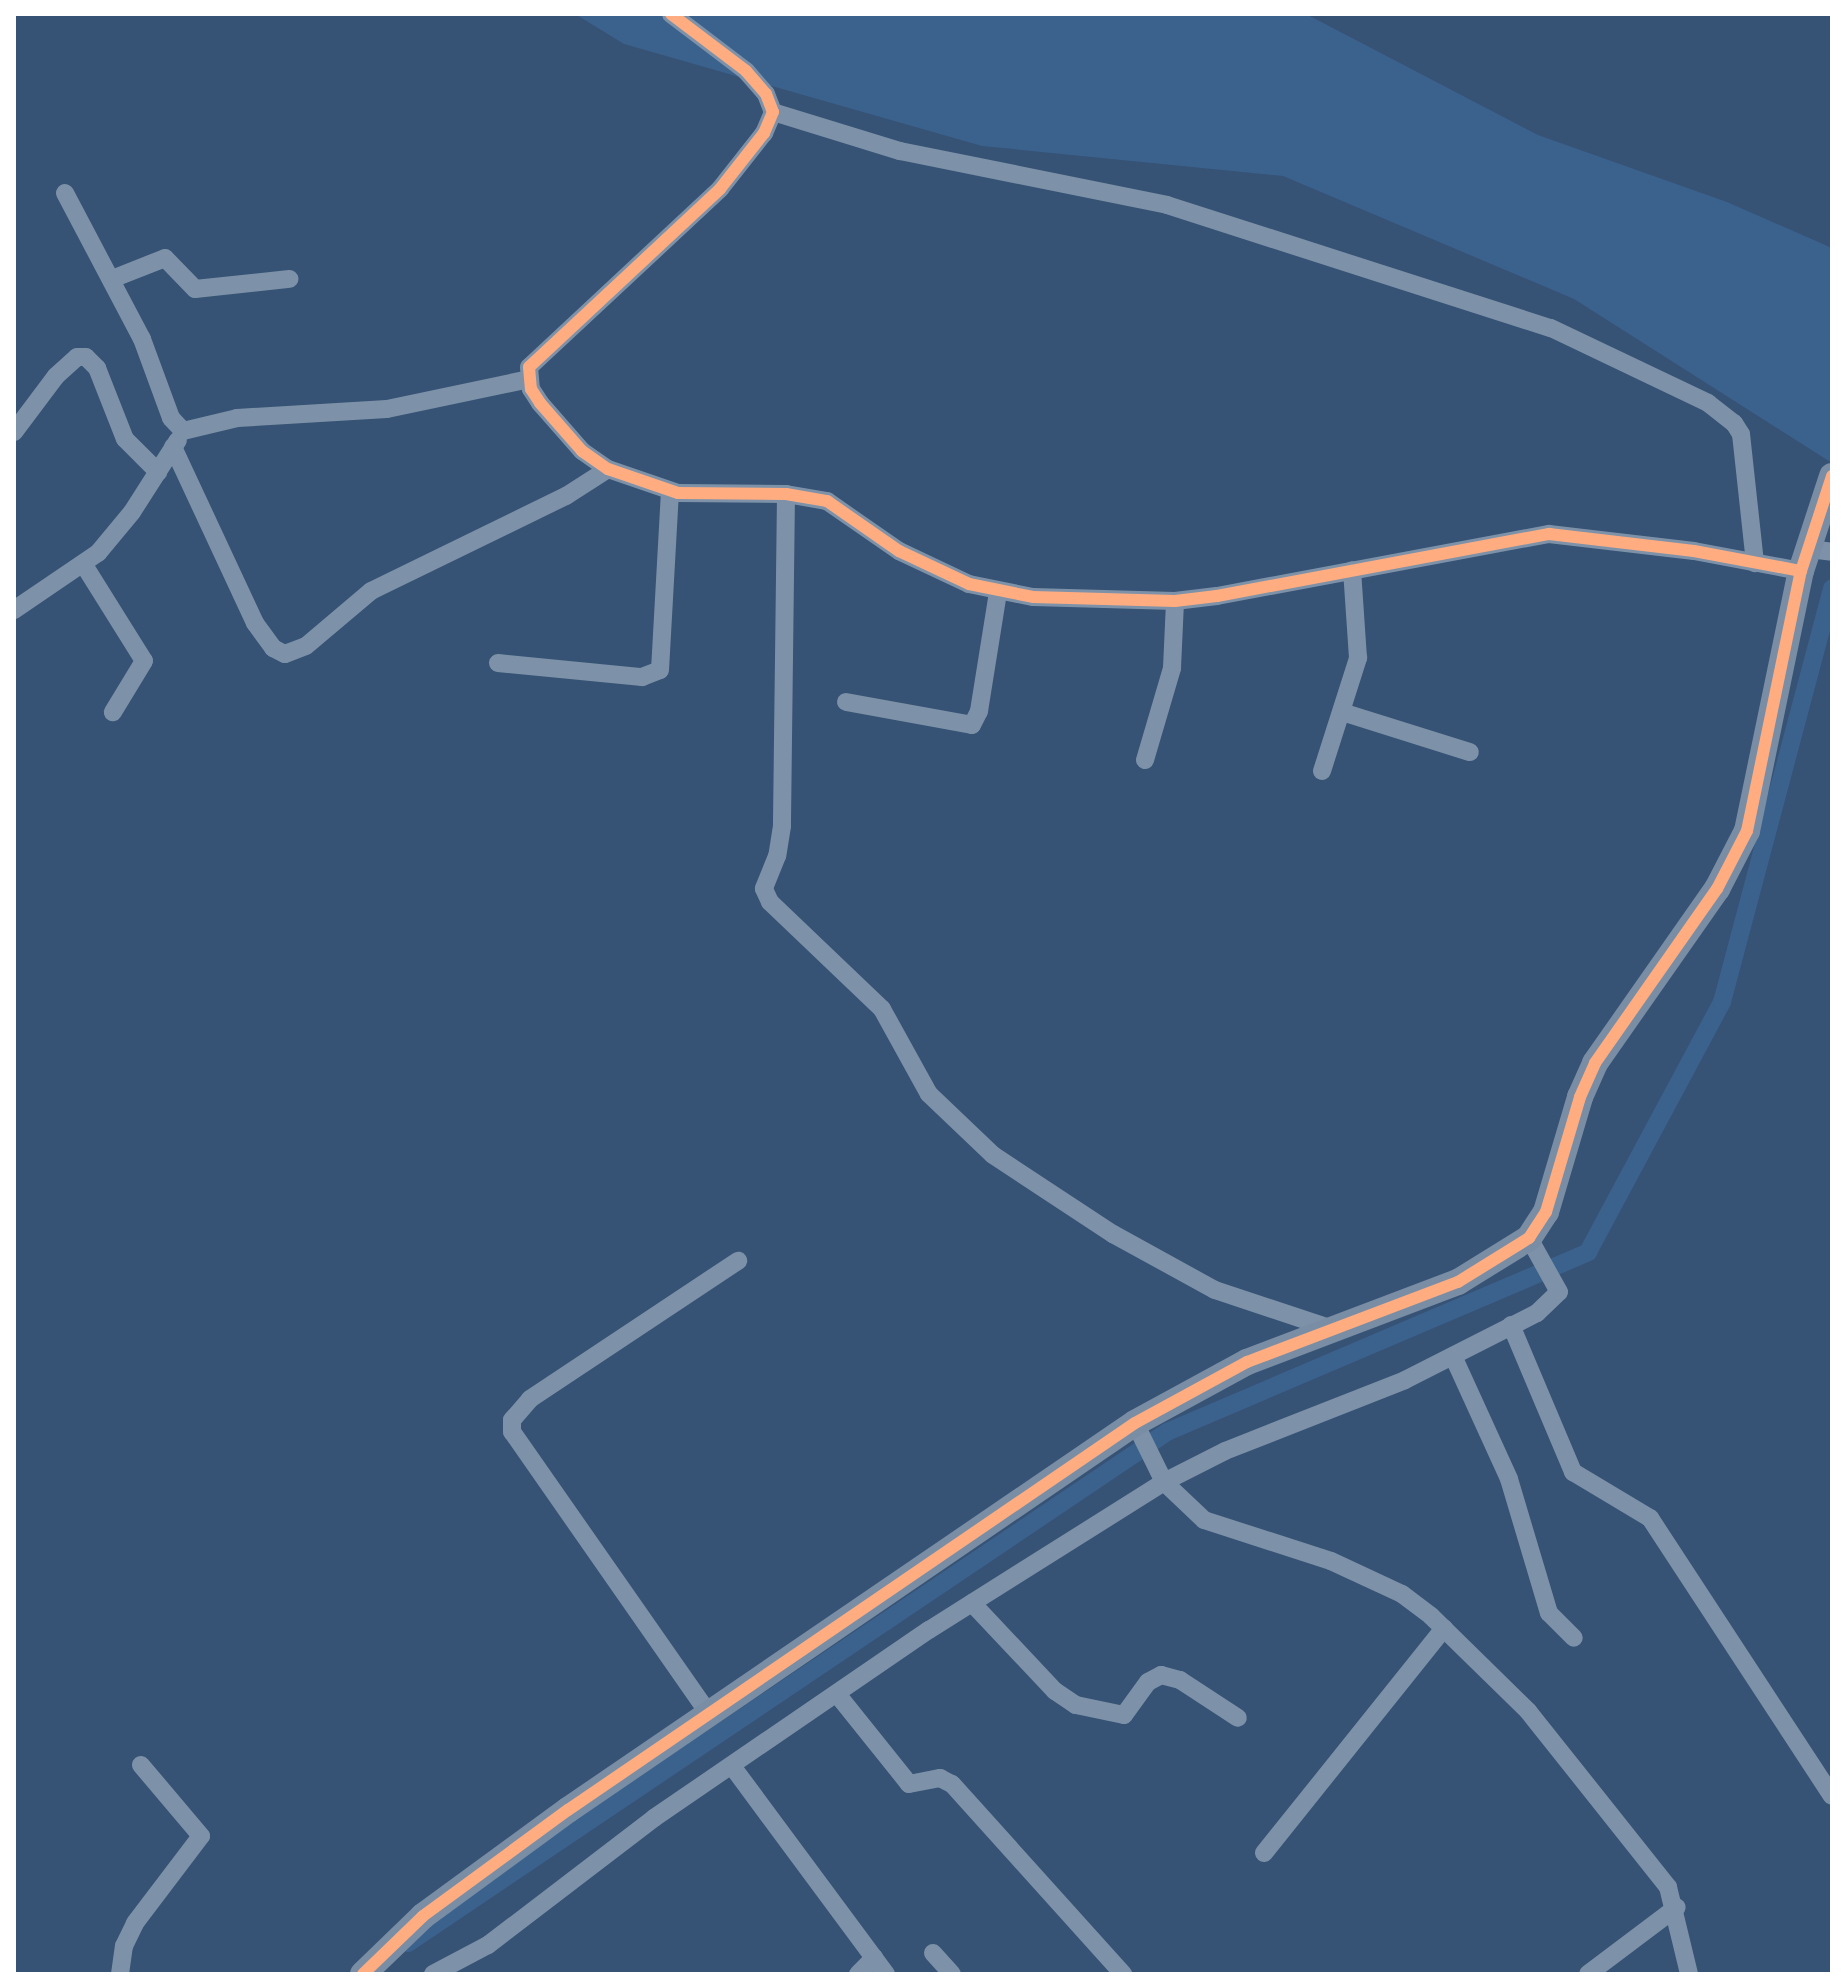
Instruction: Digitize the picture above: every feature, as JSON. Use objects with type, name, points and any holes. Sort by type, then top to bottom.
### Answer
[{"type":"street","points":[[671,14],[746,71],[766,94],[773,112],[764,133],[720,189],[536,357],[529,379],[531,389],[563,430],[608,469],[670,491],[786,494],[841,507],[899,551],[998,592],[1175,601],[1549,534],[1755,563],[1813,554]]},
{"type":"street","points":[[773,112],[900,151],[1083,186],[1260,232],[1525,316],[1591,346],[1708,403],[1734,423],[1741,434],[1755,563]]},
{"type":"street","points":[[65,193],[112,279],[171,418],[184,431]]},
{"type":"street","points":[[112,279],[165,258],[195,289],[289,279]]},
{"type":"street","points":[[14,432],[56,376],[77,357],[86,357],[97,368],[125,439],[158,472]]},
{"type":"street","points":[[14,610],[84,565],[120,527],[184,431],[237,418],[387,409],[529,379]]},
{"type":"street","points":[[173,447],[255,623],[273,648],[285,654],[306,646],[371,591],[566,496],[608,469]]},
{"type":"street","points":[[363,1974],[423,1916],[709,1714],[1139,1431],[1215,1376],[1329,1328],[1458,1282],[1529,1238],[1546,1212],[1580,1097],[1595,1063],[1736,859],[1755,798],[1832,476]]},
{"type":"street","points":[[498,663],[642,677],[660,670],[670,491]]},
{"type":"street","points":[[786,494],[782,826],[764,889],[770,902],[882,1009],[929,1094],[993,1155],[1113,1234],[1215,1290],[1329,1328]]},
{"type":"street","points":[[84,565],[144,661],[113,712]]},
{"type":"street","points":[[1322,771],[1358,658],[1352,570]]},
{"type":"street","points":[[846,702],[972,725],[979,711],[998,592]]},
{"type":"street","points":[[1145,760],[1172,668],[1175,601]]},
{"type":"street","points":[[1342,712],[1470,752]]},
{"type":"street","points":[[433,1974],[488,1945],[654,1818],[972,1603],[1164,1482],[1453,1356],[1550,1304],[1559,1292],[1557,1284],[1546,1260],[1529,1238]]},
{"type":"street","points":[[709,1714],[512,1432],[512,1420],[530,1399],[738,1261]]},
{"type":"street","points":[[1511,1325],[1573,1472],[1650,1518],[1832,1796]]},
{"type":"street","points":[[1453,1356],[1509,1479],[1549,1613],[1574,1638]]},
{"type":"street","points":[[1139,1431],[1164,1482],[1204,1520],[1359,1572],[1418,1605],[1444,1628],[1563,1750],[1655,1868],[1677,1907],[1689,1974]]},
{"type":"street","points":[[972,1603],[1055,1691],[1076,1705],[1124,1715],[1148,1682],[1161,1675],[1180,1680],[1238,1718]]},
{"type":"street","points":[[1264,1853],[1444,1628]]},
{"type":"street","points":[[837,1694],[909,1784],[940,1778],[952,1784],[1123,1974]]},
{"type":"street","points":[[120,1974],[124,1946],[135,1923],[201,1836],[141,1765]]},
{"type":"street","points":[[732,1766],[886,1974]]},
{"type":"street","points":[[1588,1974],[1677,1907]]},
{"type":"street","points":[[933,1953],[952,1974]]},
{"type":"street","points":[[858,1974],[874,1958]]},
{"type":"water","points":[[575,14],[1306,14],[1538,135],[1727,202],[1832,248],[1832,463],[1574,299],[1283,176],[982,146],[624,44]]},
{"type":"waterway","points":[[408,1943],[1167,1432],[1588,1252],[1722,1002],[1832,588]]},
{"type":"cycle path","points":[[671,14],[746,71],[766,94],[773,112],[764,133],[720,189],[529,367],[531,389],[540,403],[582,451],[608,469],[678,493],[786,494],[827,501],[899,551],[969,584],[1033,597],[1175,601],[1217,596],[1549,534],[1694,551],[1801,571]]},
{"type":"cycle path","points":[[363,1974],[423,1916],[568,1810],[1135,1423],[1247,1362],[1458,1282],[1529,1238],[1546,1212],[1580,1097],[1595,1063],[1717,889],[1747,831],[1801,571],[1832,476]]}]
